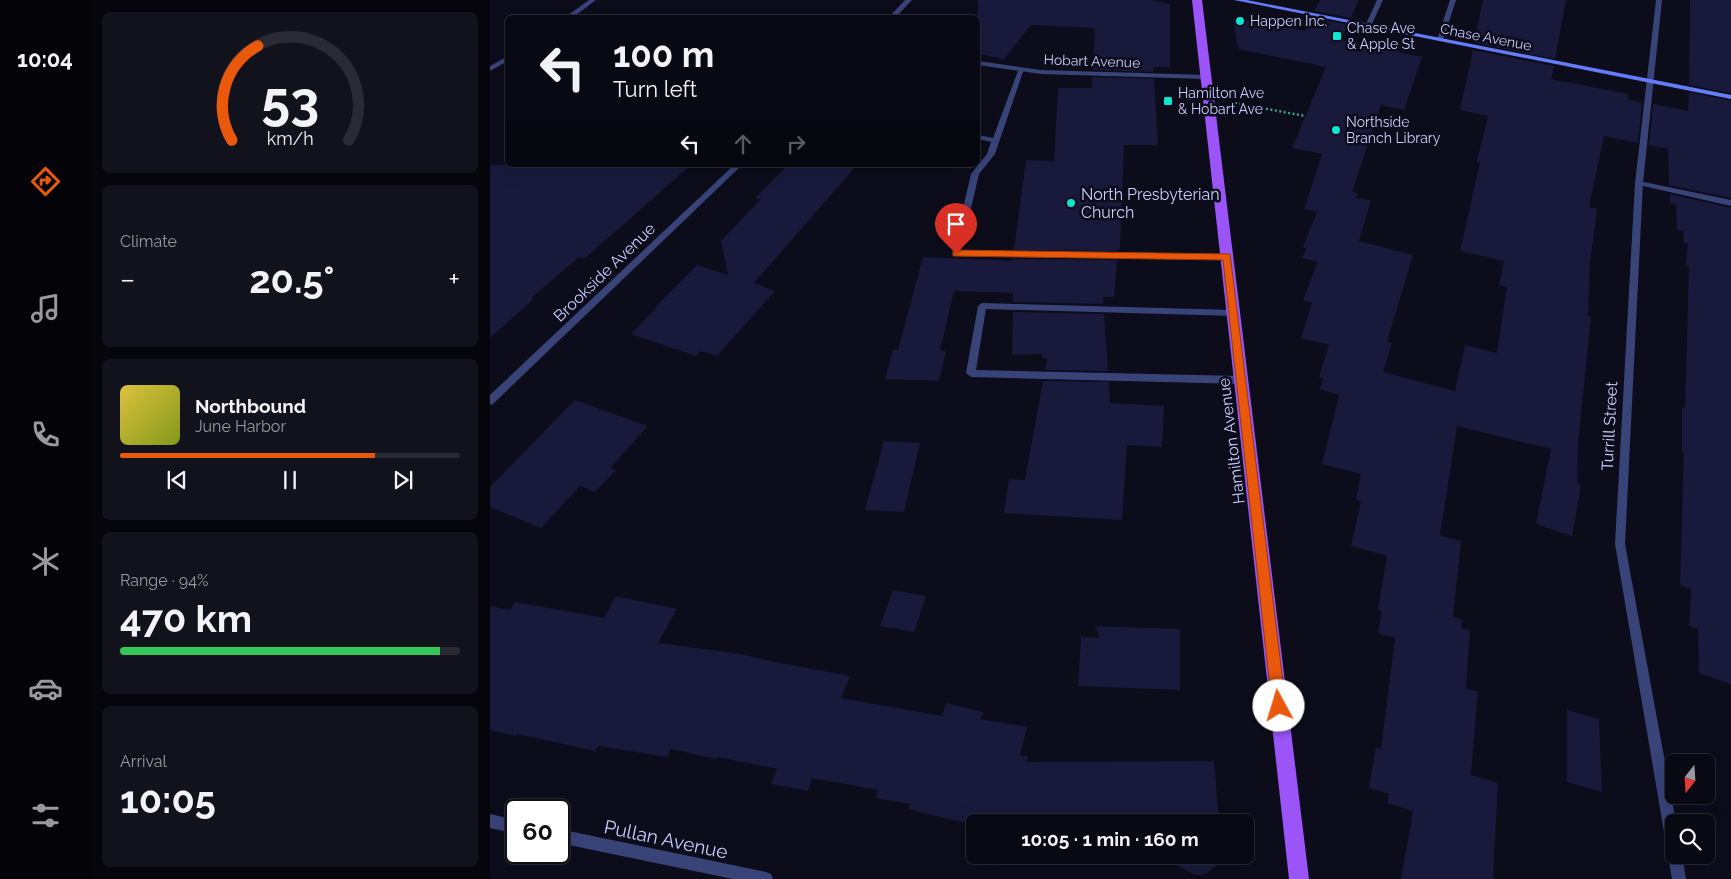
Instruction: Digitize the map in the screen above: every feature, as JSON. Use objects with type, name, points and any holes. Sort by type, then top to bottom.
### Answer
[{"type":"main road","name":"Hamilton Avenue","points":[[1198,0],[1299,879]]},
{"type":"street","points":[[571,15],[593,0]]},
{"type":"street","points":[[894,15],[909,0]]},
{"type":"street","name":"Chase Avenue","points":[[1237,0],[1731,97]]},
{"type":"street","points":[[1368,26],[1380,0]]},
{"type":"street","points":[[1440,40],[1453,0]]},
{"type":"street","name":"Turrill Street","points":[[1659,0],[1639,184],[1620,544],[1668,814]]},
{"type":"street","points":[[490,69],[505,60]]},
{"type":"street","name":"Hobart Avenue","points":[[980,63],[1041,72],[1206,78]]},
{"type":"street","points":[[980,167],[991,154],[1021,69]]},
{"type":"street","points":[[980,137],[996,141]]},
{"type":"street","name":"Brookside Avenue","points":[[490,401],[736,167]]},
{"type":"street","points":[[980,167],[974,174],[956,254],[1227,257]]},
{"type":"street","points":[[1639,184],[1731,203]]},
{"type":"street","points":[[1234,313],[982,306],[971,373],[1242,380]]},
{"type":"street","points":[[490,821],[505,824]]},
{"type":"street","name":"Pullan Avenue","points":[[570,838],[766,879]]},
{"type":"street","points":[[1676,864],[1679,879]]},
{"type":"path","points":[[1209,99],[1305,116]]},
{"type":"building","points":[[978,0],[1151,0],[1170,4],[1170,67],[1153,67],[1153,72],[1093,70],[1095,28],[1031,25],[1004,59],[980,54],[980,15],[978,15]]},
{"type":"building","points":[[1320,0],[1358,0],[1351,18],[1314,11]]},
{"type":"building","points":[[1483,0],[1566,0],[1555,59],[1474,43]]},
{"type":"building","points":[[1690,0],[1731,0],[1731,93],[1689,85]]},
{"type":"building","points":[[1233,17],[1305,31],[1311,17],[1348,25],[1341,40],[1398,50],[1398,52],[1422,57],[1404,110],[1381,105],[1352,192],[1358,193],[1356,198],[1371,200],[1359,241],[1413,255],[1387,342],[1392,343],[1383,372],[1455,391],[1465,345],[1497,353],[1507,287],[1499,285],[1504,261],[1460,251],[1480,162],[1477,161],[1488,116],[1460,110],[1473,50],[1554,66],[1551,79],[1628,94],[1628,100],[1642,102],[1638,143],[1604,136],[1589,207],[1597,209],[1590,263],[1588,316],[1591,317],[1578,443],[1577,484],[1581,486],[1572,536],[1536,524],[1551,449],[1457,426],[1440,535],[1461,541],[1453,617],[1463,620],[1461,628],[1470,630],[1466,688],[1478,692],[1471,775],[1498,783],[1493,879],[1401,879],[1413,811],[1387,803],[1389,794],[1369,788],[1376,747],[1381,749],[1395,638],[1378,633],[1382,611],[1378,610],[1387,556],[1351,546],[1361,501],[1356,500],[1361,474],[1322,464],[1339,395],[1320,389],[1323,378],[1319,377],[1329,345],[1301,338],[1312,303],[1303,300],[1318,262],[1302,258],[1307,248],[1303,247],[1317,212],[1304,209],[1322,154],[1292,148],[1326,67],[1238,49]]},
{"type":"building","points":[[1092,77],[1154,79],[1158,145],[1124,145],[1120,247],[1118,251],[1014,250],[1026,160],[1054,161],[1058,88],[1092,88]]},
{"type":"building","points":[[1689,92],[1731,101],[1731,198],[1669,185],[1668,149],[1649,145],[1653,104],[1688,111]]},
{"type":"building","points":[[490,165],[505,165],[505,167],[689,167],[584,259],[579,257],[531,298],[534,299],[490,338]]},
{"type":"building","points":[[786,167],[855,167],[754,283],[775,291],[717,356],[700,351],[696,356],[631,334],[697,265],[728,275],[721,241],[761,199],[755,198]]},
{"type":"building","points":[[1670,194],[1731,208],[1731,684],[1699,673],[1698,629],[1689,626],[1691,589],[1680,585],[1684,452],[1682,452],[1682,407],[1685,408],[1689,266],[1686,266],[1688,244],[1683,242],[1684,231],[1677,230],[1676,204],[1670,203]]},
{"type":"building","points":[[923,257],[1012,261],[1012,259],[1117,260],[1114,297],[1103,297],[1103,304],[1013,302],[1013,293],[954,291],[940,351],[946,351],[939,381],[885,379],[893,350],[898,350]]},
{"type":"building","points":[[1013,312],[1104,314],[1108,371],[1045,370],[1047,358],[1042,358],[1042,354],[1012,355]]},
{"type":"building","points":[[1043,381],[1109,382],[1110,403],[1164,406],[1162,447],[1127,445],[1122,520],[1004,513],[1009,479],[1025,480]]},
{"type":"building","points":[[575,400],[648,426],[610,468],[616,470],[595,492],[580,486],[541,528],[490,507],[490,487]]},
{"type":"building","points":[[884,441],[920,443],[904,512],[865,510]]},
{"type":"building","points":[[893,590],[926,596],[914,632],[880,626]]},
{"type":"building","points":[[616,596],[677,609],[658,643],[741,654],[850,676],[841,698],[942,716],[946,703],[983,712],[981,719],[1027,727],[1020,756],[1028,756],[1026,762],[1214,761],[1218,814],[966,814],[966,822],[961,822],[908,809],[911,804],[875,798],[878,790],[812,778],[808,791],[771,784],[777,769],[717,757],[716,759],[671,749],[667,757],[598,746],[595,751],[490,730],[490,606],[510,610],[515,602],[604,618]]},
{"type":"building","points":[[1095,626],[1180,629],[1180,690],[1078,686],[1081,637],[1100,638]]},
{"type":"building","points":[[1567,710],[1599,719],[1602,792],[1567,782]]},
{"type":"building","points":[[1175,864],[1217,864],[1207,873],[1193,874]]},
{"type":"place","name":"Happen Inc.","points":[[1240,21]]},
{"type":"place","name":"Chase Ave & Apple St","points":[[1337,36]]},
{"type":"place","name":"Hamilton Ave & Hobart Ave","points":[[1168,101]]},
{"type":"place","name":"Northside Branch Library","points":[[1336,130]]},
{"type":"place","name":"North Presbyterian Church","points":[[1071,203]]},
{"type":"route","points":[[956,254],[1227,257],[1279,706]]}]
